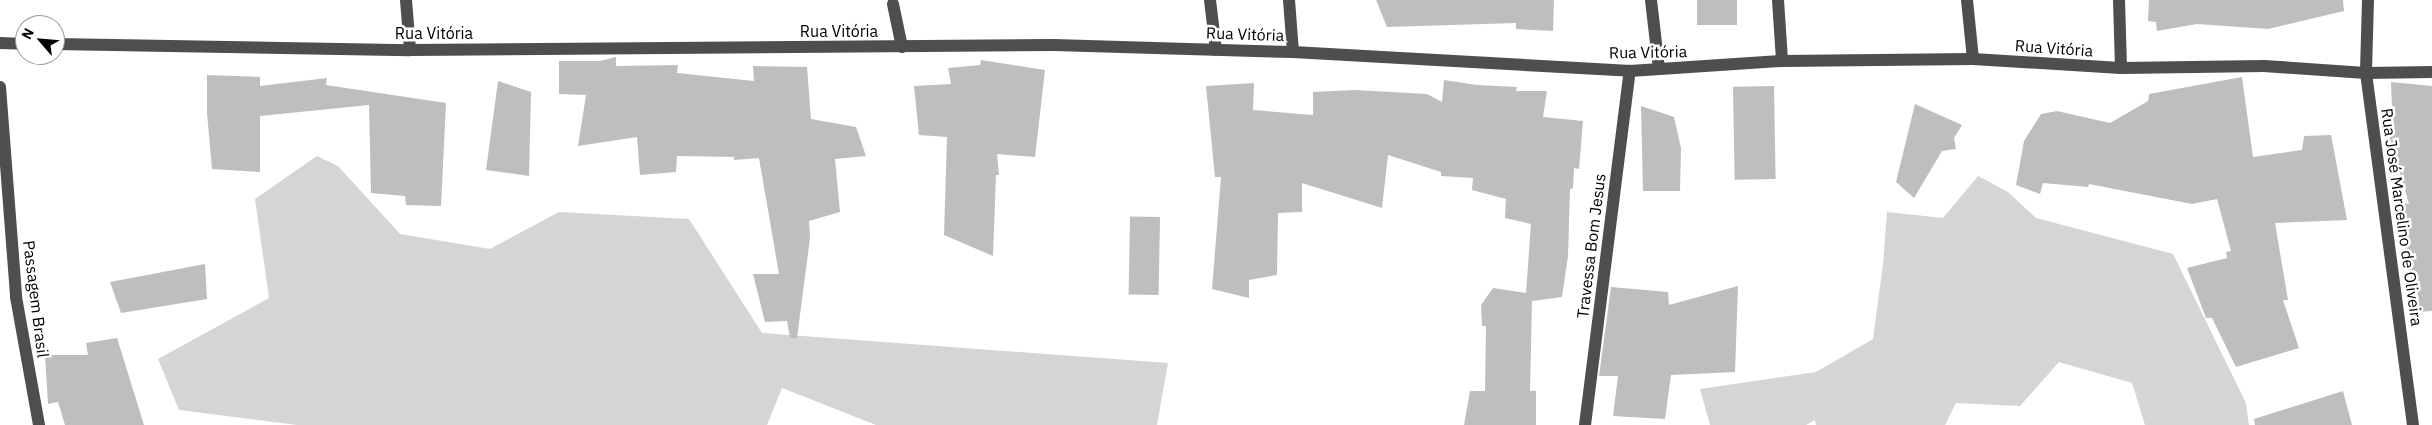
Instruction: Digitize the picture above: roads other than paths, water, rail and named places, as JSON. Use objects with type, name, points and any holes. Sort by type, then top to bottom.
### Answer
[{"type":"street","points":[[406,0],[410,50]]},
{"type":"street","points":[[1210,0],[1216,50]]},
{"type":"street","points":[[1289,0],[1293,52]]},
{"type":"street","points":[[1651,0],[1658,70]]},
{"type":"street","points":[[1778,0],[1782,61]]},
{"type":"street","points":[[1968,0],[1973,59]]},
{"type":"street","points":[[2119,0],[2121,68]]},
{"type":"street","name":"Rua José Marcelino de Oliveira","points":[[2368,0],[2366,73],[2413,425]]},
{"type":"street","points":[[893,4],[902,47]]},
{"type":"street","points":[[0,43],[15,44]]},
{"type":"street","name":"Rua Vitória","points":[[65,44],[410,50],[1054,45],[1293,52],[1630,71],[1782,61],[1973,59],[2121,68],[2264,66],[2366,73],[2432,72]]},
{"type":"street","name":"Travessa Bom Jesus","points":[[1585,425],[1630,71]]},
{"type":"street","name":"Passagem Brasil","points":[[0,87],[16,297],[39,425]]}]
